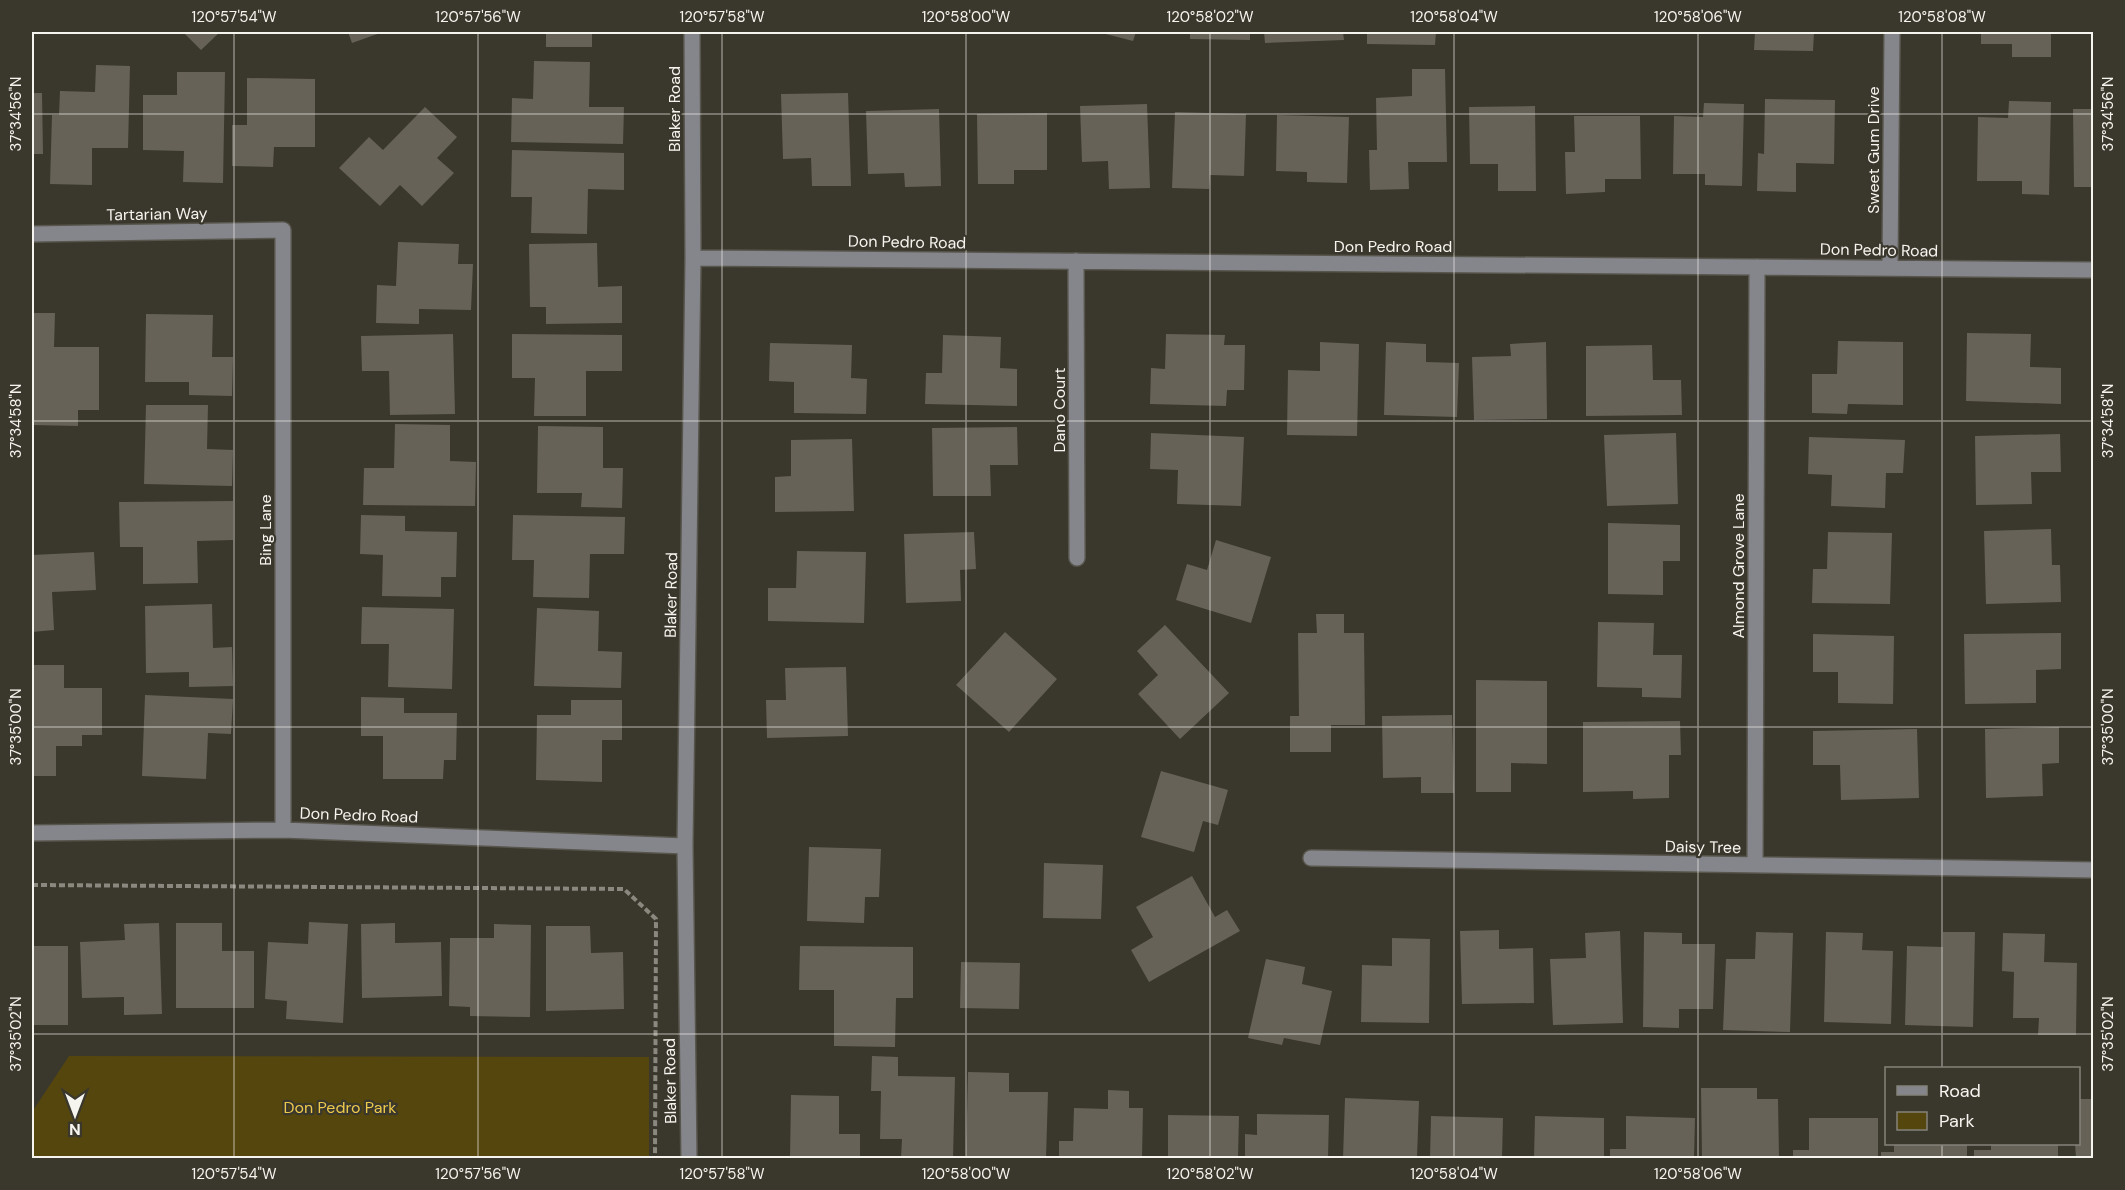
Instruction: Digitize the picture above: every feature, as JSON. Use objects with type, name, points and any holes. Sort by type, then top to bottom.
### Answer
[{"type":"street","name":"Blaker Road","points":[[689,1158],[685,846],[693,258],[692,32]]},
{"type":"street","name":"Sweet Gum Drive","points":[[1890,268],[1892,32]]},
{"type":"street","name":"Tartarian Way","points":[[32,234],[283,230]]},
{"type":"street","name":"Bing Lane","points":[[283,230],[283,830]]},
{"type":"street","name":"Don Pedro Road","points":[[693,258],[2094,270]]},
{"type":"street","name":"Dano Court","points":[[1076,261],[1077,558]]},
{"type":"street","name":"Almond Grove Lane","points":[[1755,866],[1757,267]]},
{"type":"street","name":"Don Pedro Road","points":[[32,833],[283,830],[685,846]]},
{"type":"street","name":"Daisy Tree","points":[[1311,858],[2094,870]]},
{"type":"path","points":[[32,885],[624,889],[656,920],[655,1158]]},
{"type":"green space","name":"Don Pedro Park","points":[[69,1056],[649,1057],[649,1158],[32,1158],[32,1112]]},
{"type":"building","points":[[183,32],[220,32],[201,50]]},
{"type":"building","points":[[348,32],[383,32],[352,43]]},
{"type":"building","points":[[546,32],[592,32],[592,47],[546,47]]},
{"type":"building","points":[[1098,32],[1136,32],[1133,41]]},
{"type":"building","points":[[1190,32],[1250,32],[1250,40],[1190,39]]},
{"type":"building","points":[[1264,32],[1343,32],[1344,40],[1265,43]]},
{"type":"building","points":[[1367,32],[1436,32],[1435,45],[1367,44]]},
{"type":"building","points":[[1755,32],[1814,32],[1813,51],[1754,50]]},
{"type":"building","points":[[1981,32],[2051,32],[2051,57],[2012,57],[2012,44],[1981,44]]},
{"type":"building","points":[[534,61],[590,62],[589,107],[624,107],[623,144],[511,142],[512,98],[533,99]]},
{"type":"building","points":[[96,65],[130,66],[128,148],[92,148],[92,185],[50,184],[52,115],[59,115],[60,91],[95,92]]},
{"type":"building","points":[[1412,69],[1445,69],[1447,162],[1408,162],[1409,189],[1370,190],[1369,150],[1377,150],[1376,98],[1412,96]]},
{"type":"building","points":[[177,72],[225,72],[223,183],[183,182],[184,151],[143,150],[143,95],[177,95]]},
{"type":"building","points":[[247,78],[315,79],[315,147],[274,147],[273,167],[232,166],[232,125],[247,125]]},
{"type":"building","points":[[32,93],[42,93],[43,154],[32,154]]},
{"type":"building","points":[[848,93],[851,186],[812,186],[811,158],[783,159],[781,94]]},
{"type":"building","points":[[1765,99],[1835,100],[1834,164],[1796,163],[1796,192],[1757,191],[1758,153],[1764,154]]},
{"type":"building","points":[[2009,101],[2051,102],[2049,195],[2022,194],[2022,181],[1977,181],[1978,117],[2008,118]]},
{"type":"building","points":[[1704,103],[1744,104],[1742,186],[1705,185],[1705,174],[1673,174],[1674,116],[1703,117]]},
{"type":"building","points":[[1147,104],[1150,188],[1109,189],[1108,161],[1082,162],[1080,106]]},
{"type":"building","points":[[1535,106],[1536,191],[1498,191],[1498,164],[1470,164],[1469,107]]},
{"type":"building","points":[[425,107],[457,137],[437,158],[454,173],[422,206],[400,185],[380,206],[339,168],[369,137],[383,150]]},
{"type":"building","points":[[939,109],[941,186],[905,187],[904,173],[868,174],[866,111]]},
{"type":"building","points":[[2073,109],[2094,109],[2094,187],[2074,187]]},
{"type":"building","points":[[1175,112],[1246,114],[1244,176],[1210,175],[1209,189],[1172,188]]},
{"type":"building","points":[[1047,113],[1047,170],[1014,170],[1014,184],[978,184],[977,114]]},
{"type":"building","points":[[1277,115],[1349,117],[1347,183],[1307,182],[1307,172],[1276,171]]},
{"type":"building","points":[[1574,116],[1640,116],[1641,179],[1605,179],[1605,192],[1566,194],[1565,152],[1575,152]]},
{"type":"building","points":[[512,150],[624,153],[624,190],[588,189],[587,234],[531,233],[532,197],[511,197]]},
{"type":"building","points":[[398,242],[459,244],[458,264],[473,264],[471,310],[419,309],[419,324],[376,323],[377,285],[396,286]]},
{"type":"building","points":[[597,243],[598,287],[622,286],[622,323],[546,324],[546,307],[530,307],[529,244]]},
{"type":"building","points":[[32,313],[55,313],[54,347],[99,347],[99,410],[78,410],[78,426],[32,425]]},
{"type":"building","points":[[146,314],[213,315],[212,357],[233,357],[232,396],[189,395],[189,382],[145,382]]},
{"type":"building","points":[[1967,333],[2031,334],[2030,367],[2061,368],[2061,404],[1966,401]]},
{"type":"building","points":[[453,334],[455,414],[390,415],[389,371],[362,371],[361,336]]},
{"type":"building","points":[[512,334],[622,335],[622,371],[586,371],[586,416],[534,416],[535,378],[512,378]]},
{"type":"building","points":[[1166,334],[1225,335],[1224,345],[1245,345],[1244,390],[1227,390],[1226,406],[1150,404],[1151,368],[1165,369]]},
{"type":"building","points":[[943,335],[1001,337],[1000,368],[1017,369],[1017,406],[925,404],[926,373],[942,373]]},
{"type":"building","points":[[1838,341],[1903,342],[1903,405],[1848,404],[1847,414],[1812,413],[1812,374],[1837,374]]},
{"type":"building","points":[[1320,342],[1359,344],[1357,436],[1287,435],[1288,370],[1320,371]]},
{"type":"building","points":[[1386,342],[1426,344],[1426,362],[1459,363],[1457,417],[1384,415]]},
{"type":"building","points":[[1546,342],[1547,419],[1474,420],[1472,357],[1511,356],[1510,344]]},
{"type":"building","points":[[770,343],[852,345],[851,378],[867,379],[866,414],[794,413],[794,382],[769,381]]},
{"type":"building","points":[[1652,345],[1653,380],[1681,380],[1682,415],[1586,416],[1586,346]]},
{"type":"building","points":[[146,405],[208,405],[207,449],[233,450],[232,486],[144,484]]},
{"type":"building","points":[[395,424],[450,425],[450,461],[476,462],[475,506],[363,505],[364,468],[394,468]]},
{"type":"building","points":[[538,426],[603,427],[603,468],[623,468],[622,508],[581,507],[582,493],[537,493]]},
{"type":"building","points":[[1017,427],[1018,465],[990,465],[991,496],[933,496],[932,428]]},
{"type":"building","points":[[1151,433],[1244,437],[1241,506],[1177,504],[1178,470],[1150,469]]},
{"type":"building","points":[[1676,433],[1678,504],[1607,506],[1604,435]]},
{"type":"building","points":[[2060,434],[2061,472],[2031,472],[2032,504],[1976,505],[1975,436]]},
{"type":"building","points":[[1809,437],[1905,440],[1903,473],[1886,473],[1885,508],[1831,506],[1832,475],[1808,474]]},
{"type":"building","points":[[852,439],[854,511],[775,512],[775,477],[791,476],[791,440]]},
{"type":"building","points":[[233,501],[233,540],[197,541],[198,583],[143,584],[143,547],[120,547],[119,502]]},
{"type":"building","points":[[361,515],[405,516],[405,531],[457,532],[456,577],[441,577],[441,597],[382,596],[383,555],[360,554]]},
{"type":"building","points":[[513,515],[625,517],[624,554],[590,554],[589,598],[533,597],[534,560],[512,560]]},
{"type":"building","points":[[1608,523],[1680,525],[1680,561],[1663,561],[1663,595],[1608,594]]},
{"type":"building","points":[[2051,529],[2052,565],[2060,565],[2061,602],[1986,604],[1984,531]]},
{"type":"building","points":[[974,532],[976,569],[960,570],[961,601],[906,603],[904,534]]},
{"type":"building","points":[[1828,532],[1892,533],[1890,604],[1812,603],[1813,569],[1827,569]]},
{"type":"building","points":[[1216,540],[1271,557],[1251,623],[1176,600],[1187,564],[1207,570]]},
{"type":"building","points":[[797,551],[866,552],[864,623],[768,621],[768,588],[796,588]]},
{"type":"building","points":[[94,552],[96,590],[52,592],[54,630],[32,632],[32,555]]},
{"type":"building","points":[[212,604],[213,648],[232,647],[233,686],[189,687],[189,672],[146,673],[145,606]]},
{"type":"building","points":[[362,607],[454,609],[452,689],[388,687],[389,644],[361,644]]},
{"type":"building","points":[[537,608],[599,611],[598,651],[622,652],[621,688],[534,686]]},
{"type":"building","points":[[1316,614],[1344,614],[1344,633],[1364,633],[1365,725],[1331,725],[1331,752],[1290,752],[1290,716],[1299,716],[1298,633],[1317,633]]},
{"type":"building","points":[[1598,622],[1654,623],[1653,655],[1682,655],[1681,698],[1642,697],[1642,688],[1597,687]]},
{"type":"building","points":[[1165,625],[1229,693],[1180,739],[1138,694],[1158,675],[1137,651]]},
{"type":"building","points":[[1005,632],[1057,679],[1009,732],[956,685]]},
{"type":"building","points":[[2061,633],[2061,669],[2036,670],[2036,703],[1965,704],[1964,634]]},
{"type":"building","points":[[1813,634],[1894,636],[1893,704],[1838,703],[1838,672],[1813,672]]},
{"type":"building","points":[[32,665],[64,665],[64,688],[102,688],[102,735],[82,735],[82,746],[56,746],[56,776],[32,776]]},
{"type":"building","points":[[846,667],[848,736],[767,738],[766,700],[786,700],[785,668]]},
{"type":"building","points":[[1476,680],[1547,681],[1547,764],[1511,763],[1511,792],[1476,792]]},
{"type":"building","points":[[145,695],[233,699],[231,734],[208,733],[206,779],[142,776]]},
{"type":"building","points":[[361,697],[404,698],[404,713],[457,713],[456,760],[444,760],[443,779],[383,779],[383,736],[361,736]]},
{"type":"building","points":[[571,700],[622,700],[622,740],[602,740],[602,782],[536,780],[537,715],[571,715]]},
{"type":"building","points":[[1452,715],[1454,793],[1421,793],[1421,777],[1383,778],[1382,716]]},
{"type":"building","points":[[1680,721],[1681,755],[1669,755],[1669,798],[1633,799],[1633,791],[1583,792],[1583,722]]},
{"type":"building","points":[[2059,727],[2059,763],[2042,764],[2043,796],[1986,798],[1985,729]]},
{"type":"building","points":[[1917,729],[1919,798],[1841,800],[1840,765],[1813,765],[1813,731]]},
{"type":"building","points":[[1161,771],[1228,790],[1218,825],[1203,821],[1194,852],[1141,837]]},
{"type":"building","points":[[809,847],[881,849],[879,897],[865,897],[864,923],[807,921]]},
{"type":"building","points":[[1044,863],[1103,865],[1101,919],[1043,918]]},
{"type":"building","points":[[1192,876],[1215,917],[1227,910],[1240,931],[1149,982],[1131,950],[1153,937],[1136,907]]},
{"type":"building","points":[[309,922],[348,924],[343,1023],[286,1019],[287,1001],[265,999],[268,942],[308,944]]},
{"type":"building","points":[[159,923],[162,1014],[124,1015],[124,997],[82,998],[80,942],[125,940],[124,924]]},
{"type":"building","points":[[176,923],[222,923],[222,951],[254,951],[254,1008],[176,1008]]},
{"type":"building","points":[[395,923],[395,943],[441,942],[442,996],[362,998],[361,924]]},
{"type":"building","points":[[494,924],[531,925],[530,1017],[470,1016],[470,1007],[449,1006],[450,938],[494,938]]},
{"type":"building","points":[[546,926],[590,926],[591,953],[623,952],[624,1009],[546,1011]]},
{"type":"building","points":[[1499,930],[1499,949],[1533,948],[1534,1003],[1462,1004],[1460,931]]},
{"type":"building","points":[[1620,931],[1623,1023],[1553,1025],[1550,959],[1586,958],[1585,933]]},
{"type":"building","points":[[1644,932],[1682,933],[1682,944],[1715,944],[1713,1009],[1679,1009],[1679,1028],[1643,1027]]},
{"type":"building","points":[[1756,932],[1793,933],[1790,1032],[1723,1030],[1726,959],[1755,959]]},
{"type":"building","points":[[1826,932],[1863,933],[1862,950],[1893,951],[1891,1024],[1824,1022]]},
{"type":"building","points":[[1943,932],[1975,932],[1973,1027],[1905,1025],[1907,946],[1943,947]]},
{"type":"building","points":[[2003,933],[2045,934],[2044,962],[2077,963],[2076,1035],[2038,1035],[2039,1018],[2013,1018],[2014,972],[2002,971]]},
{"type":"building","points":[[1392,938],[1430,939],[1429,1023],[1361,1022],[1362,965],[1392,966]]},
{"type":"building","points":[[32,946],[68,946],[68,1025],[32,1025]]},
{"type":"building","points":[[800,946],[913,947],[913,998],[896,998],[895,1047],[834,1046],[834,990],[799,990]]},
{"type":"building","points":[[1266,959],[1305,967],[1302,984],[1332,991],[1320,1045],[1284,1038],[1282,1045],[1248,1038]]},
{"type":"building","points":[[961,962],[1020,963],[1019,1009],[960,1008]]},
{"type":"building","points":[[872,1056],[898,1057],[898,1076],[955,1077],[953,1158],[901,1158],[902,1139],[880,1139],[881,1091],[871,1091]]},
{"type":"building","points":[[968,1072],[1009,1073],[1009,1092],[1048,1092],[1046,1158],[966,1158]]},
{"type":"building","points":[[1701,1088],[1757,1088],[1757,1099],[1778,1099],[1779,1158],[1702,1158]]},
{"type":"building","points":[[1108,1090],[1129,1091],[1129,1108],[1143,1108],[1142,1158],[1059,1158],[1059,1141],[1073,1141],[1074,1108],[1108,1109]]},
{"type":"building","points":[[791,1095],[839,1096],[839,1134],[860,1134],[860,1158],[790,1158]]},
{"type":"building","points":[[1345,1098],[1419,1101],[1417,1158],[1343,1158]]},
{"type":"building","points":[[2080,1099],[2093,1099],[2094,1158],[2076,1158],[2075,1145],[2080,1145]]},
{"type":"building","points":[[1257,1114],[1329,1115],[1328,1158],[1245,1158],[1245,1134],[1257,1135]]},
{"type":"building","points":[[1168,1115],[1239,1116],[1238,1158],[1168,1158]]},
{"type":"building","points":[[1431,1116],[1503,1118],[1502,1158],[1430,1158]]},
{"type":"building","points":[[1535,1116],[1604,1118],[1604,1158],[1534,1158]]},
{"type":"building","points":[[1626,1116],[1695,1118],[1694,1158],[1610,1158],[1610,1149],[1626,1149]]},
{"type":"building","points":[[1809,1118],[1878,1118],[1878,1158],[1793,1158],[1793,1150],[1809,1150]]},
{"type":"building","points":[[1894,1145],[1967,1145],[1967,1158],[1881,1158],[1881,1152],[1894,1152]]},
{"type":"building","points":[[1991,1145],[2058,1145],[2058,1158],[1974,1158],[1974,1150],[1991,1150]]}]
